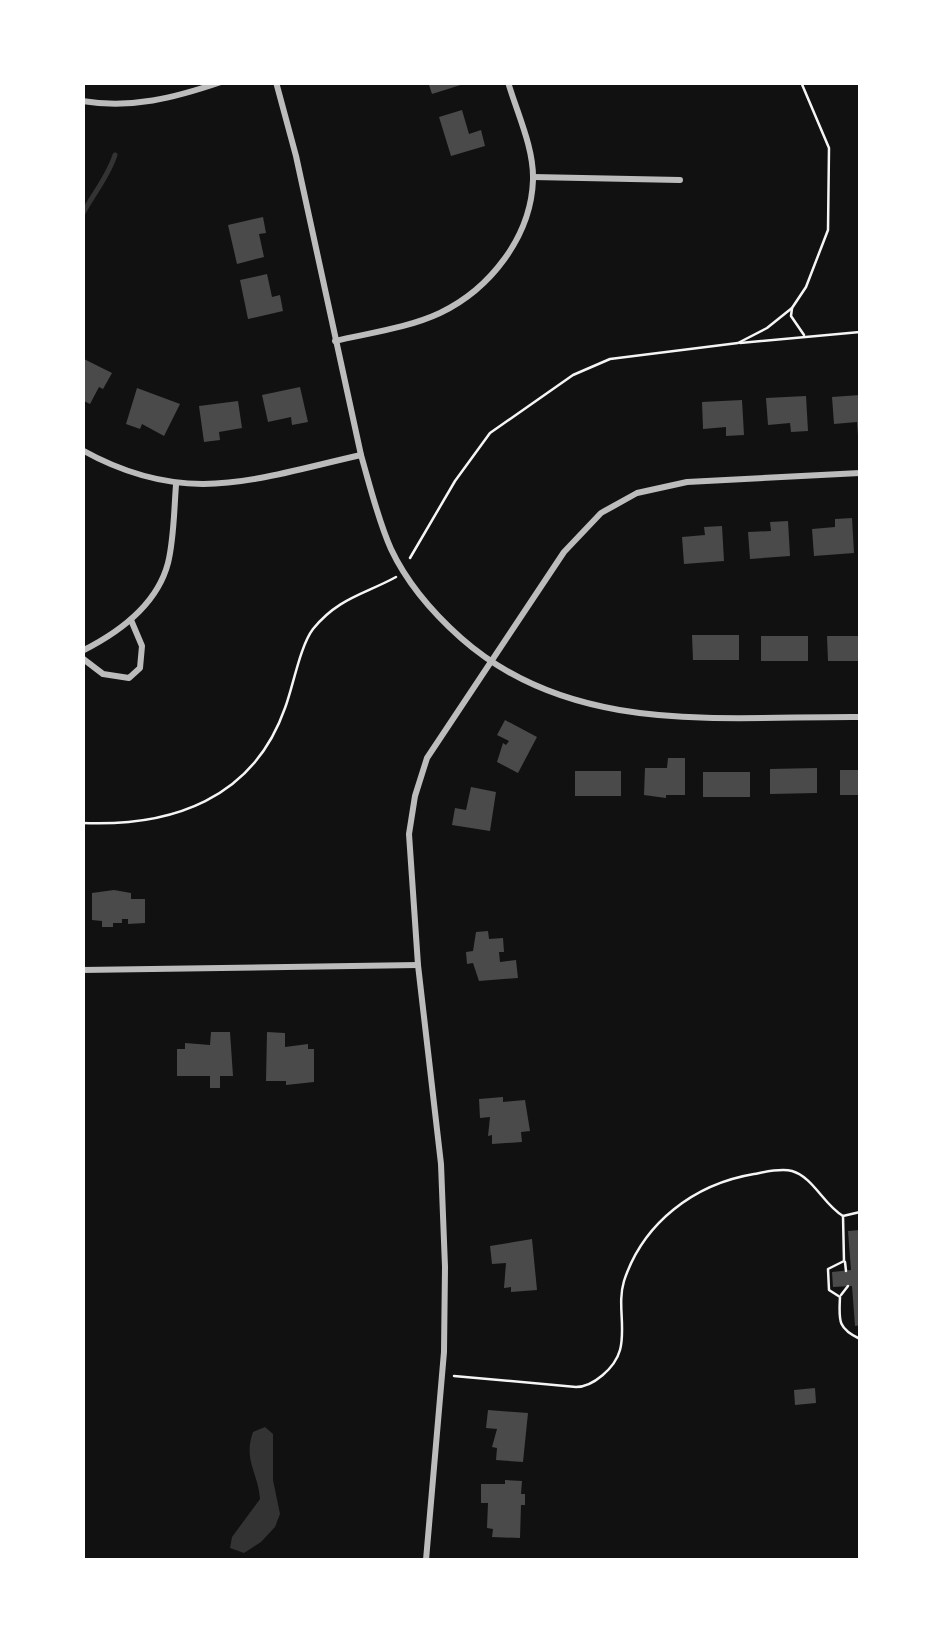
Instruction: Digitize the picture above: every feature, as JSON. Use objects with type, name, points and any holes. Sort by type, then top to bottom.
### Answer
[{"type":"street","points":[[82,102],[152,103],[221,82]]},
{"type":"street","points":[[276,82],[296,156],[361,455],[390,546],[402,570],[447,626],[490,663],[541,690],[578,703],[665,716],[860,717]]},
{"type":"street","points":[[335,341],[428,318],[463,300],[486,281],[514,244],[525,219],[533,177],[508,82]]},
{"type":"street","points":[[533,177],[680,180]]},
{"type":"street","points":[[82,450],[127,472],[176,485],[241,481],[361,455]]},
{"type":"street","points":[[426,1560],[442,1374],[445,1268],[441,1164],[418,966],[409,834],[415,796],[435,742],[573,540],[601,513],[659,486],[860,473]]},
{"type":"street","points":[[131,620],[142,646],[140,668],[129,678],[103,674],[82,655],[121,631],[148,600],[168,564],[176,485]]},
{"type":"street","points":[[82,970],[418,966]]},
{"type":"path","points":[[738,344],[792,308],[806,287],[828,230],[829,148],[802,82]]},
{"type":"path","points":[[792,308],[791,316],[804,336]]},
{"type":"path","points":[[82,823],[119,825],[178,813],[228,790],[270,744],[312,631],[350,595],[394,578],[490,433],[573,375],[610,359],[860,332]]},
{"type":"path","points":[[442,1374],[576,1387],[591,1385],[619,1353],[623,1284],[641,1246],[669,1213],[692,1195],[717,1183],[777,1170],[795,1172],[843,1216],[846,1271]]},
{"type":"path","points":[[843,1216],[860,1212]]},
{"type":"path","points":[[840,1297],[829,1290],[828,1269],[844,1261]]},
{"type":"path","points":[[848,1286],[840,1297],[839,1320],[846,1332],[860,1338]]},
{"type":"shaded area","points":[[265,1427],[273,1434],[273,1480],[280,1514],[275,1527],[244,1553],[230,1548],[232,1537],[260,1499],[250,1442],[253,1432]]},
{"type":"building","points":[[428,82],[467,82],[467,83],[432,94]]},
{"type":"building","points":[[462,110],[469,134],[481,130],[485,146],[451,156],[439,117]]},
{"type":"building","points":[[263,217],[266,233],[259,234],[264,257],[237,264],[228,225]]},
{"type":"building","points":[[267,274],[272,297],[280,295],[283,311],[248,319],[240,280]]},
{"type":"building","points":[[82,358],[112,373],[90,404],[82,400]]},
{"type":"building","points":[[300,387],[308,422],[292,425],[291,417],[268,422],[262,395]]},
{"type":"building","points":[[137,388],[180,404],[164,436],[142,424],[140,429],[126,424]]},
{"type":"building","points":[[860,395],[858,436],[857,422],[834,424],[832,397]]},
{"type":"building","points":[[806,396],[808,431],[791,432],[790,423],[768,425],[766,398]]},
{"type":"building","points":[[742,400],[744,435],[726,436],[726,427],[703,429],[702,402]]},
{"type":"building","points":[[238,401],[242,428],[219,432],[220,440],[204,442],[199,406]]},
{"type":"building","points":[[852,518],[854,553],[814,556],[812,529],[835,527],[835,519]]},
{"type":"building","points":[[788,521],[790,556],[750,559],[748,532],[771,531],[770,522]]},
{"type":"building","points":[[722,526],[724,561],[684,564],[682,537],[705,535],[704,527]]},
{"type":"building","points":[[692,635],[739,635],[739,660],[693,660]]},
{"type":"building","points":[[761,636],[808,636],[808,661],[761,661]]},
{"type":"building","points":[[827,636],[860,636],[860,661],[828,661]]},
{"type":"building","points":[[505,720],[537,737],[518,773],[497,762],[503,743],[509,741],[497,735]]},
{"type":"building","points":[[668,758],[685,758],[685,795],[644,795],[645,768],[667,768]]},
{"type":"building","points":[[817,768],[817,793],[770,794],[770,769]]},
{"type":"building","points":[[840,770],[860,770],[860,795],[840,795]]},
{"type":"building","points":[[575,771],[621,771],[621,796],[575,796]]},
{"type":"building","points":[[703,772],[750,772],[750,797],[703,797]]},
{"type":"building","points":[[471,787],[496,792],[490,831],[452,825],[455,808],[466,810]]},
{"type":"building","points":[[92,893],[131,893],[131,899],[145,899],[145,923],[128,924],[128,919],[122,919],[113,927],[102,927],[102,921],[92,920]]},
{"type":"building","points":[[488,931],[489,939],[503,938],[500,962],[516,960],[518,978],[479,981],[473,963],[467,964],[466,952],[473,951],[476,932]]},
{"type":"building","points":[[211,1032],[230,1032],[233,1076],[220,1076],[220,1088],[210,1088],[210,1076],[177,1076],[177,1049],[185,1049],[185,1043],[210,1045]]},
{"type":"building","points":[[267,1032],[285,1033],[285,1047],[308,1044],[308,1049],[314,1049],[314,1082],[286,1085],[286,1081],[266,1081]]},
{"type":"building","points":[[503,1097],[503,1102],[525,1100],[530,1131],[521,1132],[522,1142],[492,1144],[492,1135],[488,1136],[490,1117],[480,1118],[479,1099]]},
{"type":"building","points":[[860,1230],[860,1325],[855,1326],[852,1286],[833,1287],[832,1272],[851,1270],[848,1231]]},
{"type":"building","points":[[532,1239],[537,1290],[511,1292],[511,1287],[504,1288],[506,1263],[492,1264],[490,1246]]},
{"type":"building","points":[[815,1388],[816,1403],[795,1405],[794,1390]]},
{"type":"building","points":[[488,1410],[528,1413],[523,1462],[496,1460],[497,1448],[492,1447],[497,1429],[486,1428]]},
{"type":"building","points":[[505,1480],[522,1481],[525,1505],[521,1505],[520,1538],[492,1537],[493,1529],[487,1528],[488,1503],[481,1503],[481,1484],[505,1484]]},
{"type":"waterway","points":[[82,215],[115,155]]}]
